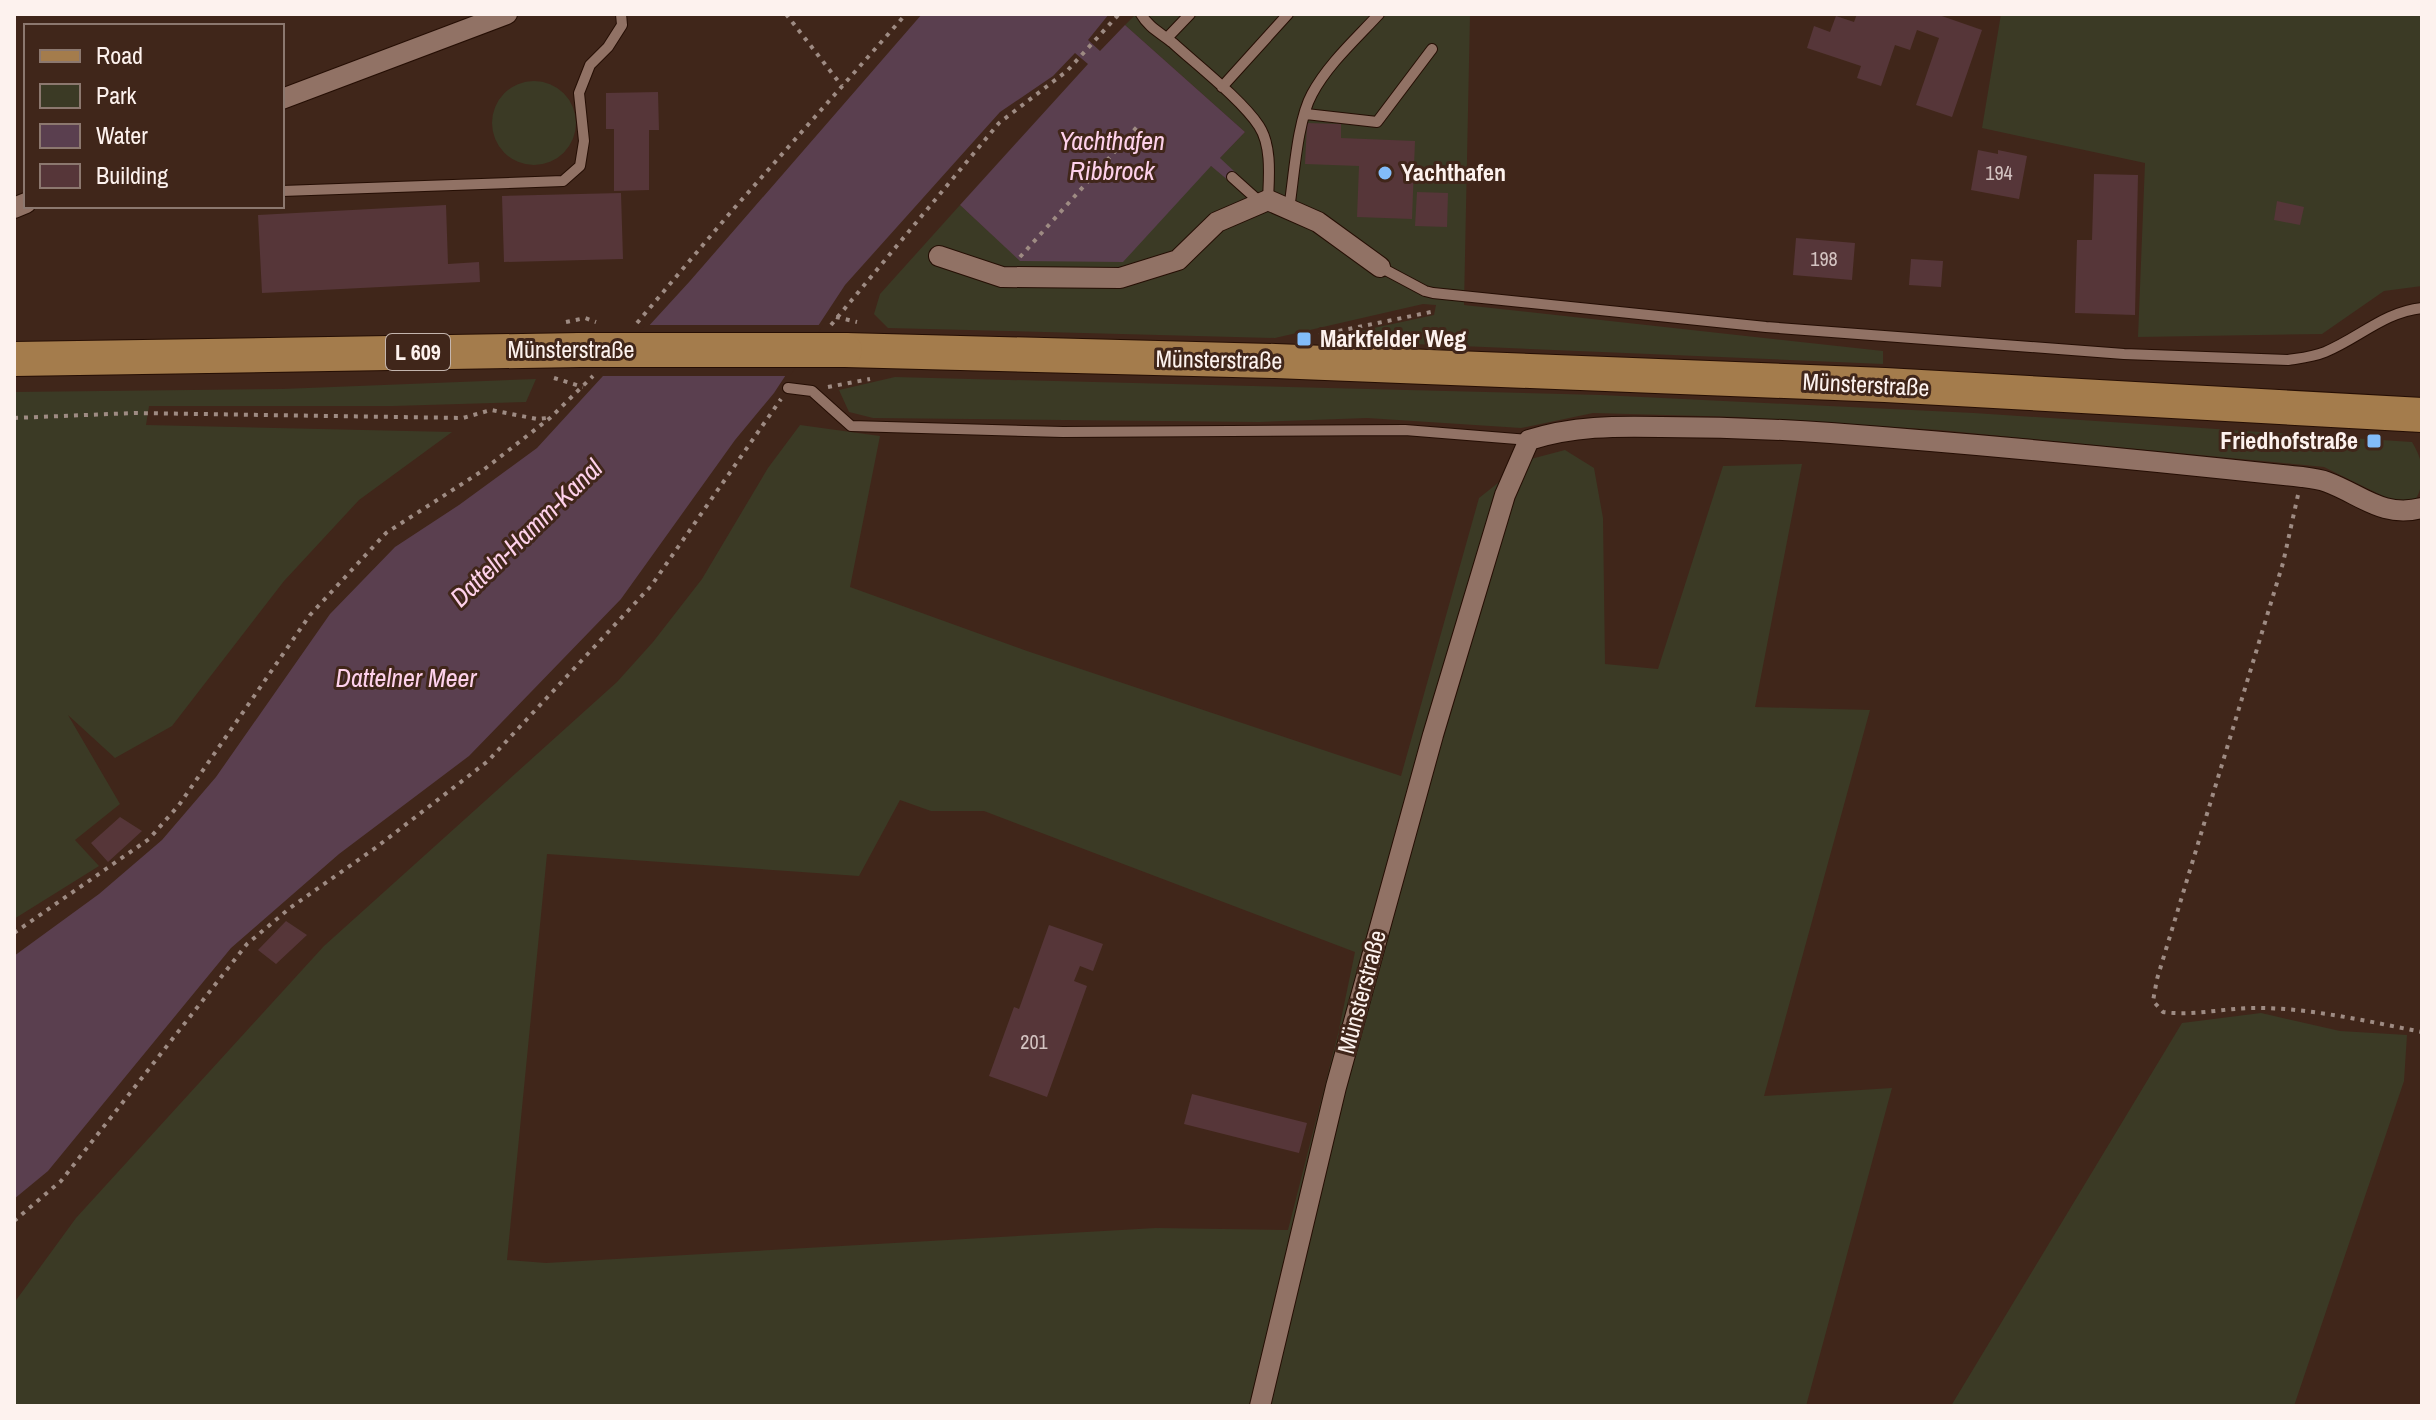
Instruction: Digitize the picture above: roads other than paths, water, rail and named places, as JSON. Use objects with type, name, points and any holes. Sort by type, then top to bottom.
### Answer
[{"type":"main road","name":"Münsterstraße","points":[[14,359],[580,350],[846,335],[1295,362],[1885,385],[2422,415]]},
{"type":"street","points":[[284,98],[507,14]]},
{"type":"street","points":[[939,256],[1002,277],[1120,278],[1178,260],[1217,222],[1265,202],[1318,222],[1380,267]]},
{"type":"street","name":"Münsterstraße","points":[[1260,1406],[1336,1087],[1424,766],[1505,495],[1529,440],[1557,431],[1592,426],[1738,427],[2128,458],[2302,477],[2326,482],[2381,508],[2405,512],[2422,508]]},
{"type":"lane","points":[[284,191],[563,181],[580,166],[584,141],[579,93],[590,65],[608,47],[622,25],[621,14]]},
{"type":"lane","points":[[1141,14],[1147,25],[1167,38],[1222,87],[1260,128],[1269,163],[1265,202]]},
{"type":"lane","points":[[1167,38],[1190,14]]},
{"type":"lane","points":[[1222,87],[1288,14]]},
{"type":"lane","points":[[1289,209],[1310,97],[1329,68],[1379,14]]},
{"type":"lane","points":[[1306,114],[1377,122],[1432,49]]},
{"type":"lane","points":[[1232,177],[1265,202]]},
{"type":"lane","name":"Münsterstraße","points":[[1380,267],[1433,293],[1766,327],[2124,354],[2288,360],[2328,351],[2390,315],[2422,308]]},
{"type":"lane","points":[[788,388],[812,391],[851,426],[1063,432],[1405,430],[1529,440]]},
{"type":"water","name":"Dattelner Meer","points":[[922,14],[1109,14],[1088,40],[1100,51],[1125,25],[1245,132],[1220,158],[1236,173],[1229,181],[1211,166],[1123,262],[1020,261],[960,205],[1088,64],[1075,53],[1053,76],[1000,112],[845,285],[774,393],[735,440],[621,599],[469,756],[339,854],[231,948],[48,1171],[14,1199],[14,956],[99,894],[162,840],[216,777],[330,614],[395,547],[537,448],[690,281]]},
{"type":"place","name":"Yachthafen","points":[[1385,173]]},
{"type":"place","name":"Markfelder Weg","points":[[1304,339]]},
{"type":"place","name":"Friedhofstraße","points":[[2374,441]]},
{"type":"water label","name":"Yachthafen Ribbrock","points":[[1112,156]]},
{"type":"water label","name":"Datteln-Hamm-Kanal","points":[[526,533]]}]
